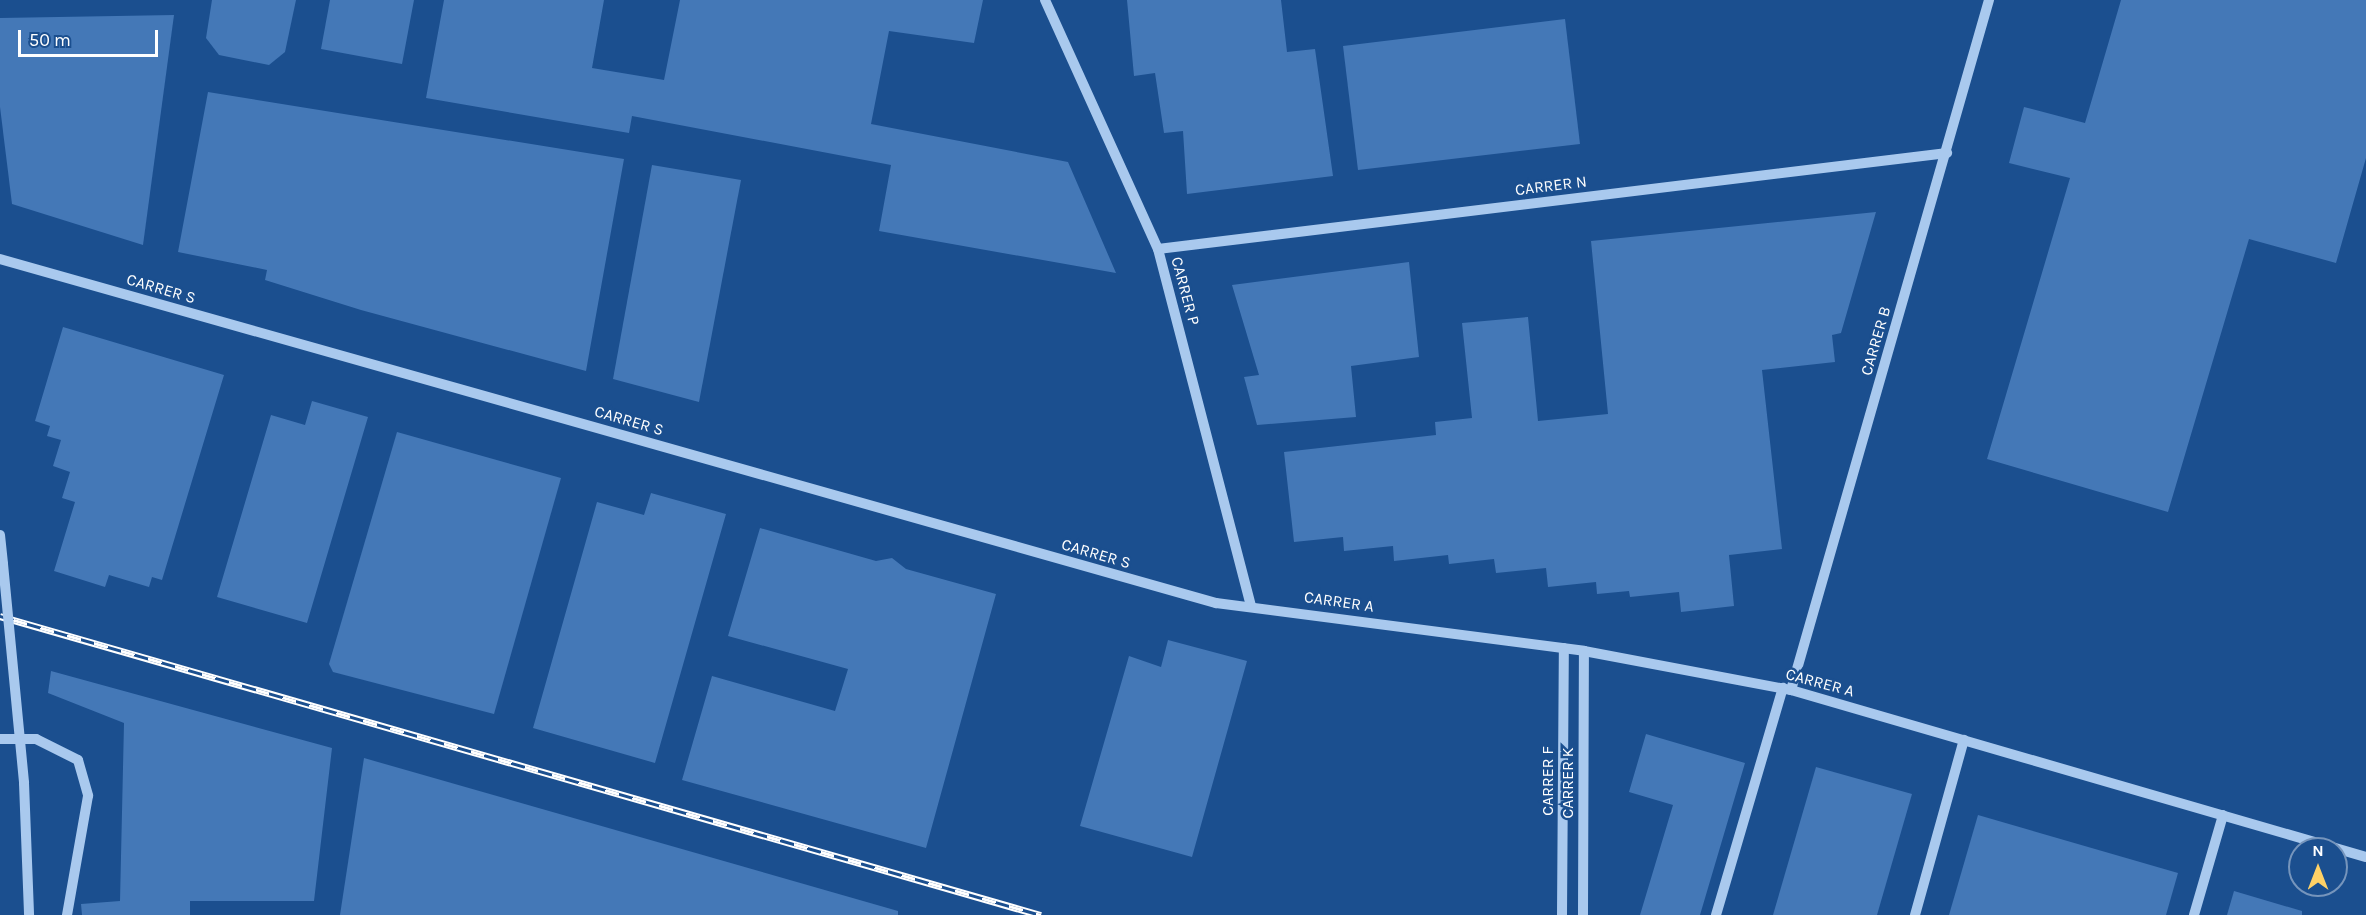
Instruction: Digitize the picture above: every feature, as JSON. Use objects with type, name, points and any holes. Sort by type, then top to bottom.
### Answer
[{"type":"street","name":"CARRER P","points":[[1046,0],[1158,249],[1251,605]]},
{"type":"street","name":"CARRER B","points":[[1716,915],[1787,689],[1947,153],[1989,0]]},
{"type":"street","name":"CARRER N","points":[[1158,249],[1947,153]]},
{"type":"street","name":"CARRER S","points":[[0,259],[1206,600],[1251,605]]},
{"type":"street","points":[[0,534],[24,783],[29,915]]},
{"type":"street","name":"CARRER A","points":[[1251,605],[1584,651],[1787,689],[2366,857]]},
{"type":"street","name":"CARRER F","points":[[1562,915],[1564,648]]},
{"type":"street","name":"CARRER K","points":[[1583,915],[1584,651]]},
{"type":"street","points":[[0,739],[36,739],[78,760],[88,796],[66,915]]},
{"type":"street","points":[[1915,915],[1964,740]]},
{"type":"street","points":[[2194,915],[2223,815]]},
{"type":"building","points":[[212,0],[296,0],[285,52],[269,65],[219,55],[206,38]]},
{"type":"building","points":[[330,0],[414,0],[402,64],[321,49]]},
{"type":"building","points":[[444,0],[604,0],[592,68],[664,80],[680,0],[983,0],[974,43],[889,31],[871,124],[1068,162],[1116,273],[879,231],[891,165],[632,116],[629,133],[426,98]]},
{"type":"building","points":[[1127,0],[1281,0],[1287,52],[1315,49],[1333,176],[1187,194],[1183,131],[1164,133],[1155,73],[1134,76]]},
{"type":"building","points":[[2121,0],[2366,0],[2366,158],[2336,263],[2249,239],[2168,512],[1987,459],[2070,178],[2009,163],[2024,107],[2085,123]]},
{"type":"building","points":[[174,15],[143,245],[12,204],[0,107],[0,18]]},
{"type":"building","points":[[1565,19],[1580,144],[1358,170],[1343,46]]},
{"type":"building","points":[[208,92],[624,159],[586,371],[361,310],[265,280],[267,270],[178,252]]},
{"type":"building","points":[[652,165],[741,180],[699,402],[613,379]]},
{"type":"building","points":[[1876,212],[1841,333],[1832,335],[1835,362],[1762,370],[1782,549],[1729,555],[1734,606],[1681,612],[1679,592],[1630,597],[1629,591],[1597,594],[1596,582],[1548,587],[1546,568],[1496,573],[1494,559],[1449,564],[1448,555],[1394,561],[1393,546],[1344,551],[1343,537],[1294,542],[1284,452],[1436,435],[1435,422],[1472,418],[1462,323],[1528,317],[1538,421],[1608,414],[1591,241]]},
{"type":"building","points":[[1409,262],[1419,357],[1351,366],[1356,417],[1257,425],[1244,377],[1259,375],[1232,285]]},
{"type":"building","points":[[63,327],[224,375],[162,580],[152,577],[149,587],[109,575],[105,587],[54,571],[75,502],[62,498],[70,472],[53,466],[61,440],[47,436],[50,426],[35,421]]},
{"type":"building","points":[[312,401],[368,417],[307,623],[217,597],[271,415],[305,425]]},
{"type":"building","points":[[397,432],[561,478],[494,714],[333,672],[329,664]]},
{"type":"building","points":[[651,493],[726,514],[655,763],[533,728],[597,502],[644,515]]},
{"type":"building","points":[[760,528],[876,561],[892,558],[906,569],[996,594],[926,848],[682,780],[712,676],[835,711],[848,669],[728,636]]},
{"type":"building","points":[[1168,640],[1247,661],[1192,857],[1080,826],[1129,656],[1161,667]]},
{"type":"building","points":[[51,671],[332,748],[314,901],[190,901],[190,915],[82,915],[81,904],[120,901],[124,723],[48,693]]},
{"type":"building","points":[[1646,734],[1745,763],[1700,915],[1640,915],[1673,805],[1629,792]]},
{"type":"building","points":[[364,758],[898,911],[898,915],[340,915]]},
{"type":"building","points":[[1816,767],[1912,794],[1877,915],[1773,915]]},
{"type":"building","points":[[1978,815],[2178,873],[2166,915],[1949,915]]},
{"type":"building","points":[[2234,891],[2302,911],[2302,915],[2227,915]]},
{"type":"railway","points":[[0,616],[1041,915]]}]
